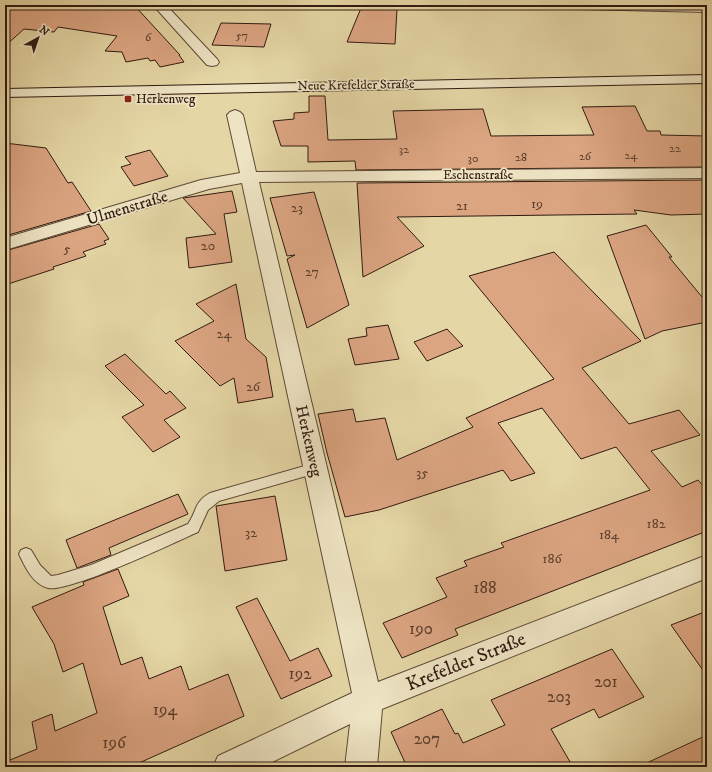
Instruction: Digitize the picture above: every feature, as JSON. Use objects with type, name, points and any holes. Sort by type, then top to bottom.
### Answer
[{"type":"street","points":[[159,5],[212,62]]},
{"type":"street","points":[[578,5],[707,8]]},
{"type":"street","name":"Neue Krefelder Straße","points":[[5,93],[707,79]]},
{"type":"street","name":"Herkenweg","points":[[235,116],[368,700],[361,767]]},
{"type":"street","name":"Eschenstraße","points":[[250,177],[707,173]]},
{"type":"street","name":"Ulmenstraße","points":[[5,244],[207,184],[250,177]]},
{"type":"street","name":"Krefelder Straße","points":[[229,767],[368,700],[707,566]]},
{"type":"lane","points":[[26,554],[42,578],[50,583],[62,581],[193,528],[198,522],[201,508],[206,501],[244,487],[315,468]]},
{"type":"building","points":[[5,5],[134,5],[180,55],[184,62],[160,67],[155,60],[150,61],[148,58],[126,62],[122,52],[105,51],[117,36],[58,27],[54,32],[24,29],[5,46]]},
{"type":"building","points":[[361,8],[397,9],[395,44],[347,42]]},
{"type":"building","points":[[221,23],[271,24],[264,47],[212,45]]},
{"type":"building","points":[[309,96],[325,96],[328,140],[397,139],[393,111],[483,109],[491,136],[594,135],[582,107],[635,106],[647,131],[660,131],[661,135],[707,136],[707,167],[356,170],[355,161],[308,162],[308,146],[281,146],[273,121],[294,119],[294,113],[309,112]]},
{"type":"building","points":[[5,143],[46,148],[68,183],[72,182],[91,211],[5,236]]},
{"type":"building","points":[[150,150],[168,176],[134,186],[121,167],[131,164],[125,157]]},
{"type":"building","points":[[707,180],[707,214],[671,215],[634,210],[637,214],[397,217],[424,246],[363,277],[357,183]]},
{"type":"building","points":[[232,191],[237,212],[224,214],[232,262],[189,268],[186,238],[216,234],[183,198]]},
{"type":"building","points":[[314,192],[349,305],[307,328],[287,259],[295,255],[287,256],[270,198]]},
{"type":"building","points":[[99,224],[109,239],[104,241],[106,244],[83,252],[86,256],[53,267],[54,269],[5,285],[5,251]]},
{"type":"building","points":[[646,225],[672,257],[669,257],[707,303],[707,322],[662,331],[645,339],[607,236]]},
{"type":"building","points":[[554,252],[641,341],[582,368],[629,424],[679,410],[700,435],[651,451],[682,487],[698,480],[707,490],[707,531],[455,629],[458,635],[402,658],[383,623],[447,597],[436,578],[467,566],[464,561],[504,547],[501,543],[650,490],[616,447],[581,459],[542,408],[498,423],[535,473],[511,481],[503,470],[379,510],[345,517],[318,414],[353,409],[356,422],[385,418],[397,460],[473,427],[466,418],[554,379],[469,276]]},
{"type":"building","points":[[236,284],[246,339],[266,357],[273,397],[238,403],[234,378],[220,386],[175,341],[214,321],[196,304]]},
{"type":"building","points":[[388,325],[399,359],[355,365],[348,339],[367,336],[366,328]]},
{"type":"building","points":[[447,329],[463,346],[427,361],[414,342]]},
{"type":"building","points":[[125,354],[166,394],[170,391],[186,408],[164,420],[180,437],[153,452],[122,417],[144,405],[105,366]]},
{"type":"building","points":[[178,494],[188,514],[109,548],[111,555],[77,568],[66,540]]},
{"type":"building","points":[[275,496],[287,560],[225,571],[216,506]]},
{"type":"building","points":[[118,569],[129,596],[103,607],[121,665],[142,657],[149,679],[181,666],[189,690],[228,674],[244,716],[130,767],[5,767],[5,762],[37,749],[32,722],[52,714],[55,731],[97,713],[83,663],[63,672],[54,644],[32,607],[84,585],[83,582]]},
{"type":"building","points":[[257,598],[290,661],[318,648],[332,676],[281,699],[236,607]]},
{"type":"building","points":[[707,611],[707,676],[671,625]]},
{"type":"building","points":[[612,649],[644,697],[599,718],[594,709],[551,729],[573,767],[407,767],[391,732],[442,709],[455,734],[458,733],[463,743],[505,725],[491,700]]},
{"type":"building","points":[[707,735],[707,767],[638,767]]},
{"type":"place","name":"Herkenweg","points":[[128,99]]}]
